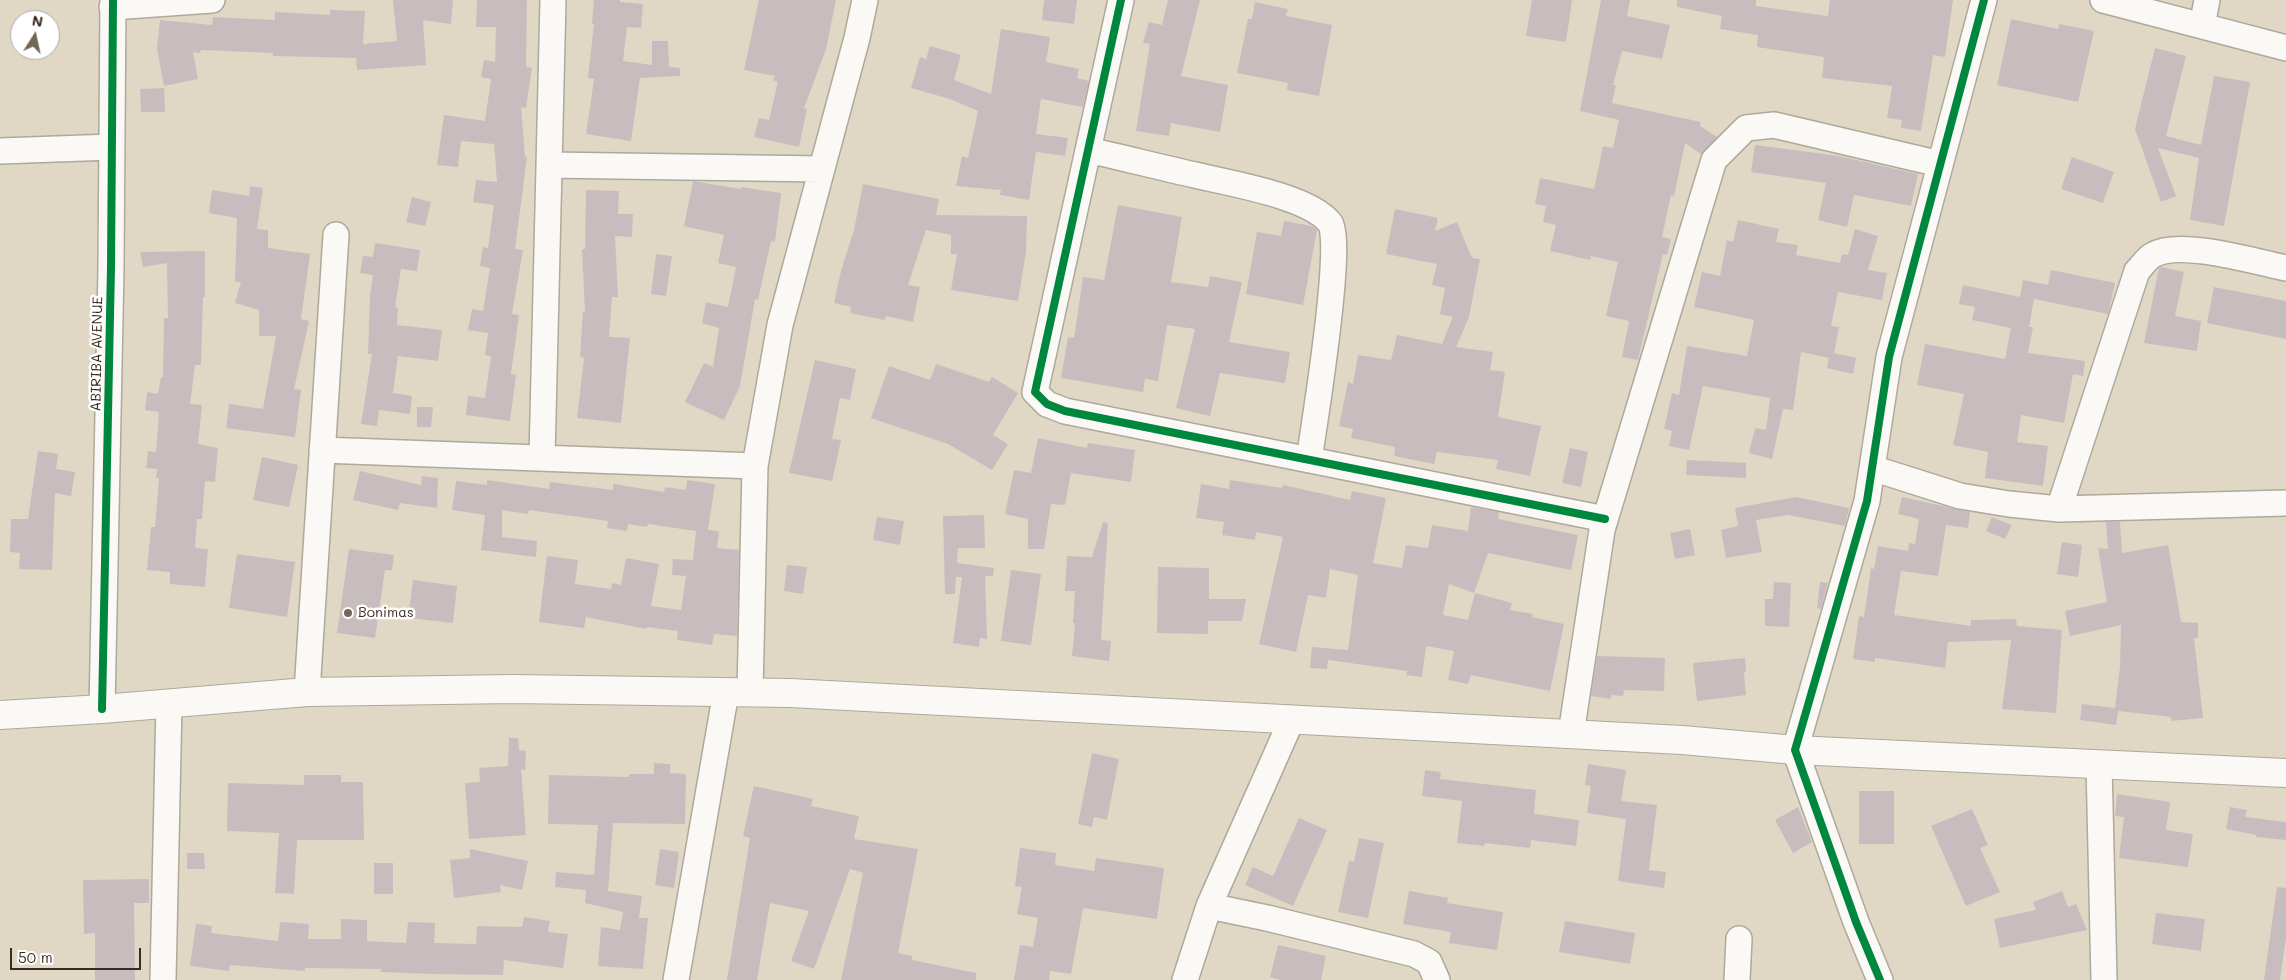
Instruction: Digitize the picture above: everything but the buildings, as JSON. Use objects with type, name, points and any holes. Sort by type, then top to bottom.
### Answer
[{"type":"main road","points":[[0,715],[102,710],[307,692],[513,689],[738,692],[1682,740],[1795,750],[2286,773]]},
{"type":"street","points":[[112,3],[212,0]]},
{"type":"street","points":[[542,458],[553,0]]},
{"type":"street","points":[[676,980],[738,692],[756,466],[780,325],[857,38],[865,0]]},
{"type":"street","points":[[1121,0],[1035,392],[1047,404],[1065,411],[1605,519]]},
{"type":"street","points":[[1880,980],[1856,922],[1795,750],[1867,501],[1889,357],[1984,0]]},
{"type":"street","points":[[2103,0],[2286,48]]},
{"type":"street","points":[[2202,26],[2207,0]]},
{"type":"street","name":"ABIRIBA AVENUE","points":[[102,710],[112,147],[112,3]]},
{"type":"street","points":[[1571,734],[1602,530],[1714,160],[1746,128],[1774,125],[1940,164]]},
{"type":"street","points":[[0,151],[112,147]]},
{"type":"street","points":[[1088,150],[1272,194],[1318,211],[1331,224],[1335,250],[1326,342],[1309,460]]},
{"type":"street","points":[[549,165],[822,168]]},
{"type":"street","points":[[307,692],[336,235]]},
{"type":"street","points":[[2059,509],[2137,271],[2153,254],[2176,249],[2202,250],[2286,268]]},
{"type":"street","points":[[322,450],[756,466]]},
{"type":"street","points":[[1872,468],[1960,496],[2009,504],[2059,509],[2286,503]]},
{"type":"street","points":[[163,980],[168,704]]},
{"type":"street","points":[[1185,980],[1210,906],[1292,719]]},
{"type":"street","points":[[2098,764],[2104,980]]},
{"type":"street","points":[[1210,906],[1268,918],[1414,954],[1429,962],[1437,980]]},
{"type":"street","points":[[1737,980],[1739,939]]},
{"type":"cycle path","points":[[102,709],[111,267],[113,0]]},
{"type":"cycle path","points":[[1121,0],[1035,392],[1047,404],[1065,411],[1605,519]]},
{"type":"cycle path","points":[[1880,980],[1856,922],[1795,750],[1867,501],[1889,357],[1984,0]]},
{"type":"place","name":"Bonimas","points":[[348,613]]}]
